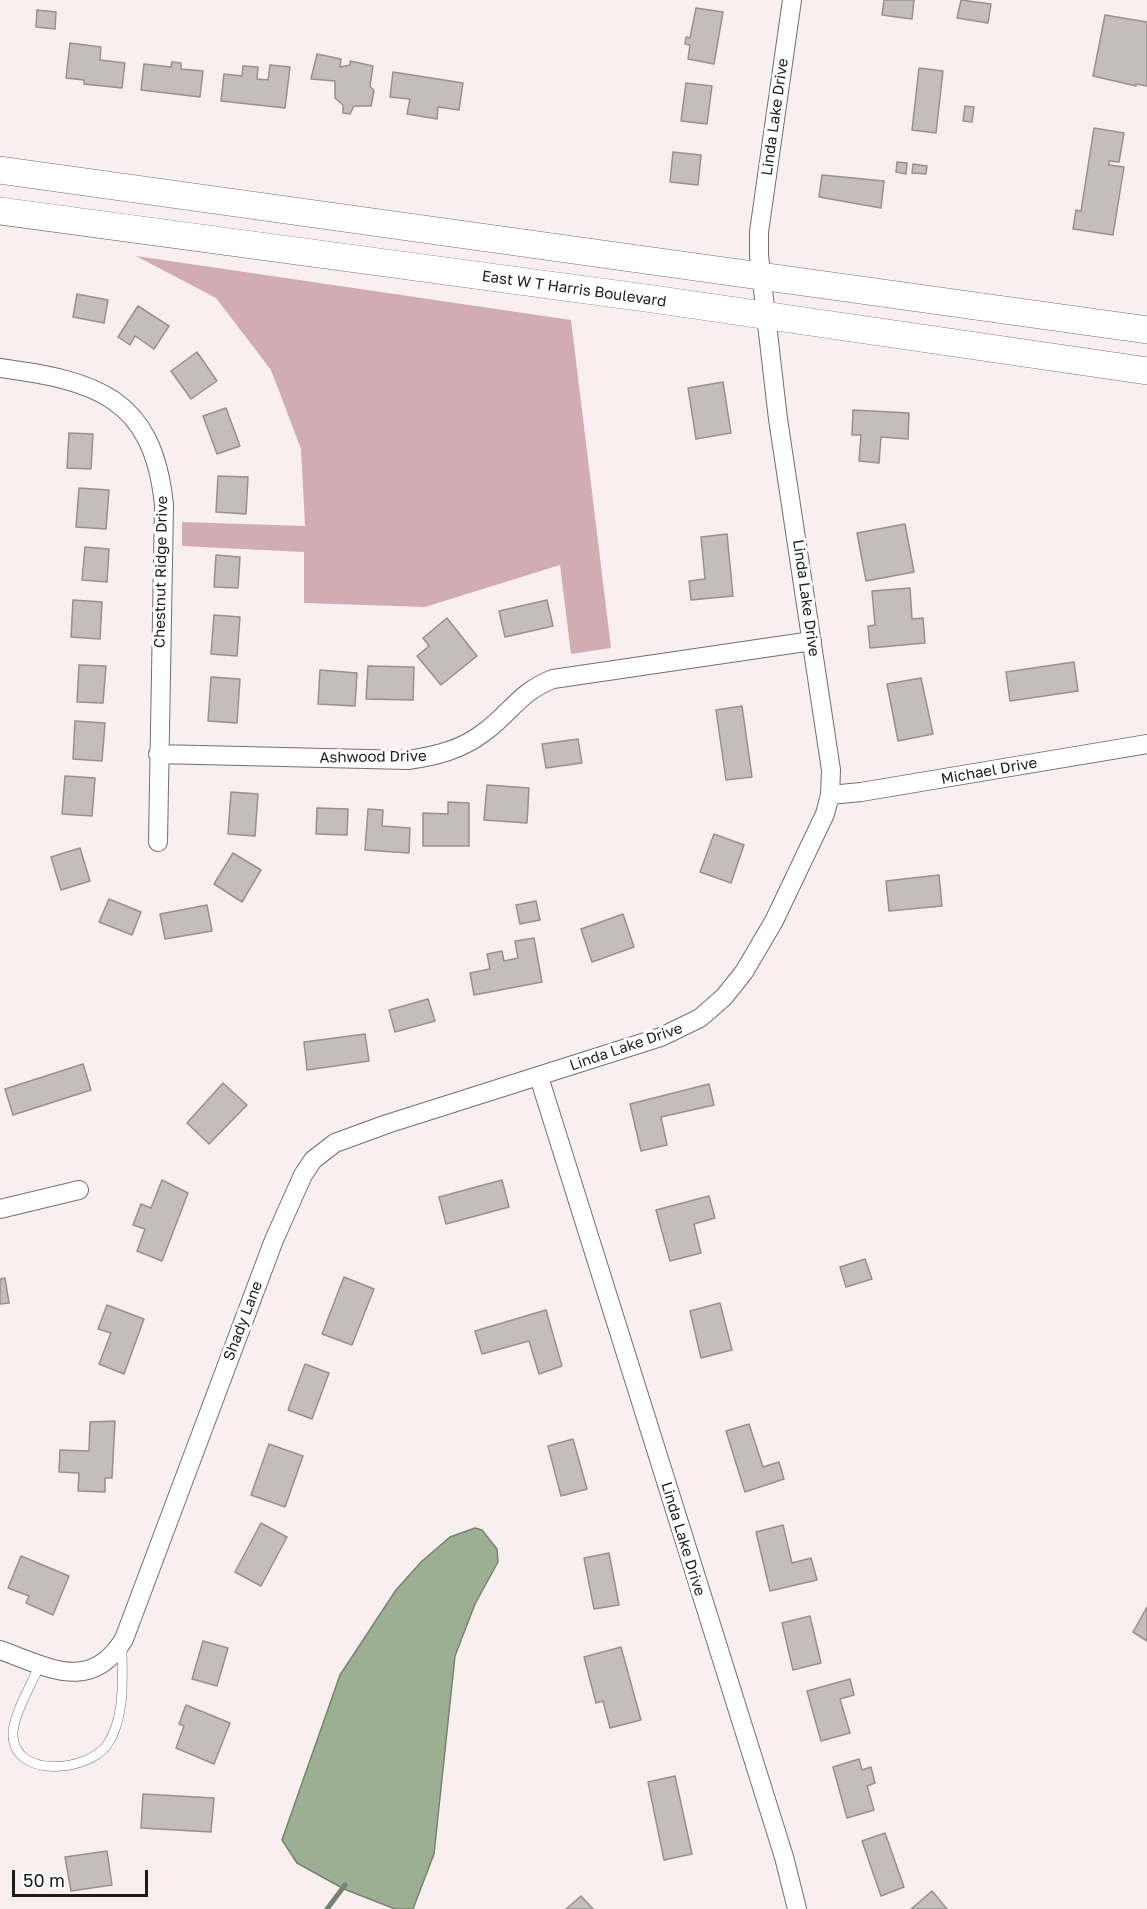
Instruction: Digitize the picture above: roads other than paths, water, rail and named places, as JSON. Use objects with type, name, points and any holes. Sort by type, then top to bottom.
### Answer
[{"type":"main road","points":[[0,170],[762,277],[1146,326]]},
{"type":"main road","name":"East W T Harris Boulevard","points":[[0,211],[653,299],[766,318],[1147,371]]},
{"type":"street","name":"Linda Lake Drive","points":[[792,0],[759,232],[778,419],[831,771],[830,795],[825,814],[774,921],[744,972],[724,997],[692,1023],[662,1037],[538,1077],[784,1857],[797,1909]]},
{"type":"street","name":"Chestnut Ridge Drive","points":[[0,368],[78,381],[102,392],[133,418],[152,448],[162,478],[164,505],[158,842]]},
{"type":"street","name":"Ashwood Drive","points":[[158,754],[408,760],[434,756],[460,747],[483,734],[521,696],[553,679],[812,641]]},
{"type":"street","name":"Michael Drive","points":[[830,795],[861,792],[1147,744]]},
{"type":"street","name":"Shady Lane","points":[[40,1664],[60,1671],[76,1672],[96,1669],[115,1655],[122,1643],[274,1240],[303,1175],[313,1160],[335,1143],[377,1127],[538,1077]]},
{"type":"street","points":[[0,1209],[79,1190]]},
{"type":"street","points":[[0,1650],[40,1664]]},
{"type":"lane","points":[[40,1664],[16,1720],[13,1737],[19,1752],[33,1764],[50,1767],[69,1765],[88,1758],[105,1747],[116,1729],[121,1701],[122,1643]]},
{"type":"waterway","points":[[327,1909],[345,1885]]}]
